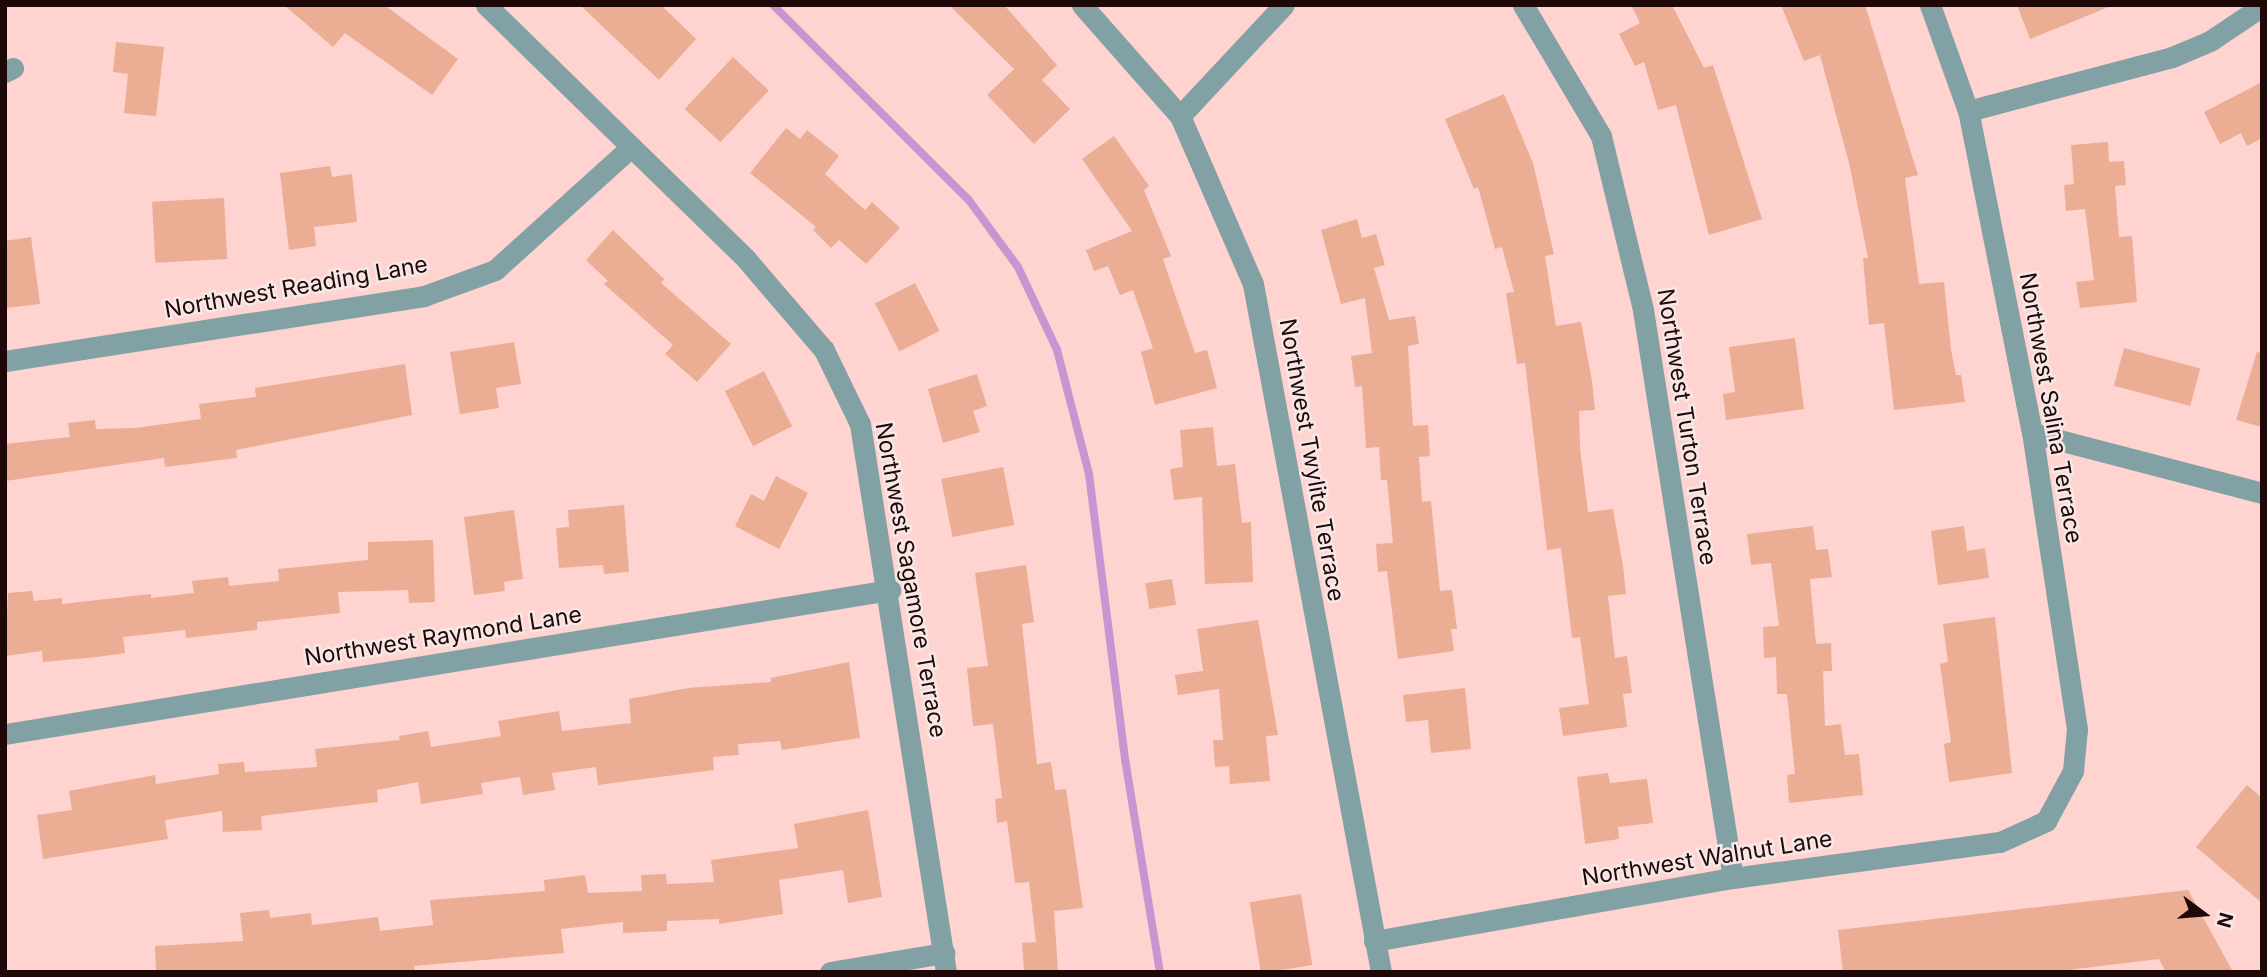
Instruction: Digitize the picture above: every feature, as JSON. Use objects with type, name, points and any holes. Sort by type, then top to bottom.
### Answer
[{"type":"street","name":"Northwest Sagamore Terrace","points":[[486,5],[746,259],[824,350],[860,424],[890,590],[945,962]]},
{"type":"street","name":"Northwest Twylite Terrace","points":[[1082,5],[1180,116],[1253,284],[1381,972]]},
{"type":"street","points":[[1180,116],[1284,5]]},
{"type":"street","name":"Northwest Turton Terrace","points":[[1523,5],[1601,136],[1605,149],[1643,310],[1733,878]]},
{"type":"street","name":"Northwest Salina Terrace","points":[[1930,5],[1968,111],[2032,433],[2077,729],[2074,771],[2046,821]]},
{"type":"street","points":[[1968,111],[2172,57],[2210,41],[2262,6]]},
{"type":"street","name":"Northwest Reading Lane","points":[[5,361],[424,296],[495,270],[631,147]]},
{"type":"street","points":[[2032,433],[2262,493]]},
{"type":"street","name":"Northwest Raymond Lane","points":[[5,734],[890,590]]},
{"type":"street","name":"Northwest Walnut Lane","points":[[1374,941],[1733,878],[2000,842],[2046,821]]},
{"type":"street","points":[[830,972],[945,962]]},
{"type":"building","points":[[284,5],[384,5],[458,59],[432,95],[345,33],[333,47]]},
{"type":"building","points":[[580,5],[661,5],[696,39],[659,80]]},
{"type":"building","points":[[949,5],[1004,5],[1057,65],[1042,80],[1070,109],[1034,144],[987,95],[1014,69]]},
{"type":"building","points":[[1631,5],[1672,5],[1704,68],[1713,65],[1762,219],[1709,235],[1676,105],[1658,110],[1644,62],[1635,66],[1619,34],[1640,23]]},
{"type":"building","points":[[1781,5],[1865,5],[1918,175],[1905,178],[1919,284],[1944,282],[1951,350],[1956,375],[1961,375],[1965,402],[1894,410],[1884,323],[1869,325],[1863,258],[1868,258],[1850,167],[1820,55],[1804,61]]},
{"type":"building","points":[[2017,5],[2111,5],[2111,6],[2030,39]]},
{"type":"building","points":[[116,42],[164,47],[156,116],[124,113],[128,74],[113,72]]},
{"type":"building","points":[[733,57],[769,90],[720,142],[685,109]]},
{"type":"building","points":[[2262,82],[2262,138],[2247,146],[2241,133],[2220,144],[2204,112]]},
{"type":"building","points":[[1504,94],[1533,163],[1554,254],[1545,256],[1556,326],[1581,322],[1595,410],[1579,411],[1580,448],[1588,512],[1613,509],[1623,566],[1626,594],[1608,596],[1615,658],[1627,656],[1632,693],[1623,694],[1627,727],[1563,736],[1559,708],[1589,704],[1580,637],[1572,638],[1561,548],[1547,550],[1525,363],[1517,364],[1506,293],[1514,292],[1502,247],[1495,249],[1478,187],[1474,189],[1445,119]]},
{"type":"building","points":[[786,128],[800,139],[807,130],[839,156],[825,174],[865,210],[872,202],[900,228],[866,264],[839,240],[831,248],[813,230],[816,227],[750,173]]},
{"type":"building","points":[[1114,136],[1149,186],[1144,190],[1171,256],[1163,259],[1195,353],[1207,350],[1217,388],[1155,405],[1141,352],[1153,348],[1133,290],[1120,295],[1108,266],[1094,271],[1086,250],[1132,231],[1082,159]]},
{"type":"building","points":[[2108,142],[2109,162],[2124,161],[2126,185],[2115,186],[2119,237],[2132,236],[2137,302],[2080,308],[2076,282],[2094,280],[2085,209],[2066,211],[2064,185],[2074,184],[2071,145]]},
{"type":"building","points":[[330,166],[332,177],[352,174],[357,222],[314,227],[316,246],[289,250],[280,173]]},
{"type":"building","points":[[224,198],[227,259],[155,263],[152,202]]},
{"type":"building","points":[[1357,219],[1362,238],[1376,234],[1385,265],[1374,268],[1389,320],[1415,316],[1419,344],[1408,346],[1413,426],[1428,425],[1430,456],[1419,457],[1422,502],[1431,501],[1440,591],[1452,590],[1457,629],[1451,629],[1454,651],[1398,659],[1387,571],[1378,572],[1376,544],[1393,543],[1387,480],[1381,480],[1379,447],[1366,448],[1362,386],[1355,387],[1351,356],[1372,353],[1365,298],[1341,304],[1321,230]]},
{"type":"building","points":[[613,230],[664,279],[661,283],[731,344],[697,382],[665,354],[673,345],[604,284],[608,281],[586,260]]},
{"type":"building","points":[[31,237],[40,304],[5,308],[5,241]]},
{"type":"building","points":[[915,283],[940,331],[899,352],[875,303]]},
{"type":"building","points":[[1795,338],[1804,409],[1726,420],[1723,394],[1735,392],[1729,347]]},
{"type":"building","points":[[514,342],[521,384],[496,388],[499,408],[460,414],[450,352]]},
{"type":"building","points":[[2124,348],[2200,368],[2190,406],[2114,386]]},
{"type":"building","points":[[2257,352],[2262,353],[2262,427],[2236,420]]},
{"type":"building","points":[[405,364],[412,415],[236,450],[237,458],[165,467],[164,458],[5,481],[5,444],[70,437],[68,423],[95,420],[96,429],[135,428],[201,419],[199,404],[256,397],[255,388]]},
{"type":"building","points":[[764,371],[792,426],[753,446],[725,391]]},
{"type":"building","points":[[977,374],[987,406],[973,411],[980,432],[943,443],[928,389]]},
{"type":"building","points":[[1213,427],[1217,466],[1235,464],[1242,523],[1251,522],[1253,582],[1205,584],[1202,497],[1174,500],[1170,469],[1183,467],[1180,430]]},
{"type":"building","points":[[1003,467],[1014,525],[952,537],[941,479]]},
{"type":"building","points":[[776,476],[808,493],[779,549],[735,526],[751,494],[764,501]]},
{"type":"building","points":[[624,505],[629,572],[604,574],[603,565],[559,568],[556,528],[569,527],[568,510]]},
{"type":"building","points":[[514,510],[523,579],[504,582],[505,591],[474,595],[464,517]]},
{"type":"building","points":[[1813,526],[1816,550],[1828,549],[1832,577],[1810,579],[1816,644],[1831,643],[1832,671],[1823,671],[1825,726],[1841,724],[1845,755],[1859,754],[1863,795],[1789,803],[1787,775],[1795,774],[1787,694],[1777,694],[1776,657],[1764,658],[1763,627],[1779,626],[1771,563],[1751,565],[1747,534]]},
{"type":"building","points":[[1964,526],[1967,551],[1985,548],[1989,578],[1938,585],[1931,531]]},
{"type":"building","points":[[433,540],[435,602],[409,603],[408,590],[338,592],[340,613],[257,622],[257,630],[186,638],[185,630],[123,637],[125,653],[97,657],[43,662],[42,651],[5,656],[8,593],[32,591],[34,601],[62,598],[62,604],[151,594],[151,598],[194,593],[192,581],[228,577],[229,586],[279,581],[278,569],[368,560],[368,542]]},
{"type":"building","points":[[1026,565],[1034,622],[1022,624],[1037,764],[1051,762],[1055,790],[1066,789],[1083,908],[1054,911],[1058,972],[1024,972],[1022,943],[1036,942],[1029,882],[1015,883],[1007,821],[997,823],[995,799],[1002,798],[993,724],[973,726],[967,668],[988,666],[975,573]]},
{"type":"building","points":[[1172,579],[1176,605],[1149,609],[1145,583]]},
{"type":"building","points":[[1995,617],[2012,773],[1949,782],[1944,744],[1951,742],[1940,664],[1948,662],[1943,624]]},
{"type":"building","points":[[1258,620],[1278,735],[1266,736],[1270,781],[1230,784],[1229,766],[1215,767],[1213,740],[1223,740],[1219,689],[1178,695],[1175,675],[1203,671],[1197,629]]},
{"type":"building","points":[[849,662],[860,738],[782,750],[780,741],[738,744],[739,755],[713,757],[714,770],[598,785],[596,767],[552,773],[555,790],[523,795],[520,777],[481,783],[483,794],[421,804],[418,782],[377,790],[378,802],[261,816],[262,830],[223,832],[222,811],[165,820],[168,839],[43,859],[37,815],[72,810],[69,791],[155,775],[156,784],[219,774],[218,764],[244,762],[245,772],[317,767],[315,749],[400,740],[399,736],[428,731],[431,747],[501,736],[498,721],[559,711],[562,731],[631,723],[629,699],[688,688],[771,682],[771,678]]},
{"type":"building","points":[[1465,688],[1471,749],[1431,753],[1428,720],[1406,722],[1403,695]]},
{"type":"building","points":[[1608,773],[1610,783],[1647,779],[1653,823],[1618,827],[1619,839],[1585,844],[1577,777]]},
{"type":"building","points":[[2247,785],[2262,798],[2262,903],[2196,847]]},
{"type":"building","points":[[868,810],[882,897],[848,903],[843,870],[779,880],[783,914],[719,924],[719,919],[667,921],[667,931],[623,933],[623,922],[561,929],[564,953],[414,966],[415,972],[156,972],[155,946],[243,941],[240,913],[269,910],[270,918],[311,913],[312,925],[378,917],[380,931],[433,925],[430,900],[545,891],[544,880],[585,875],[588,893],[642,891],[641,875],[666,874],[667,884],[714,882],[711,860],[798,848],[794,824]]},
{"type":"building","points":[[2188,890],[2233,972],[2166,972],[2159,959],[2051,972],[1843,972],[1838,930]]},
{"type":"building","points":[[1301,894],[1312,965],[1261,972],[1250,902]]},
{"type":"waterway","points":[[773,5],[968,199],[1018,267],[1057,350],[1089,474],[1125,759],[1160,972]]}]
